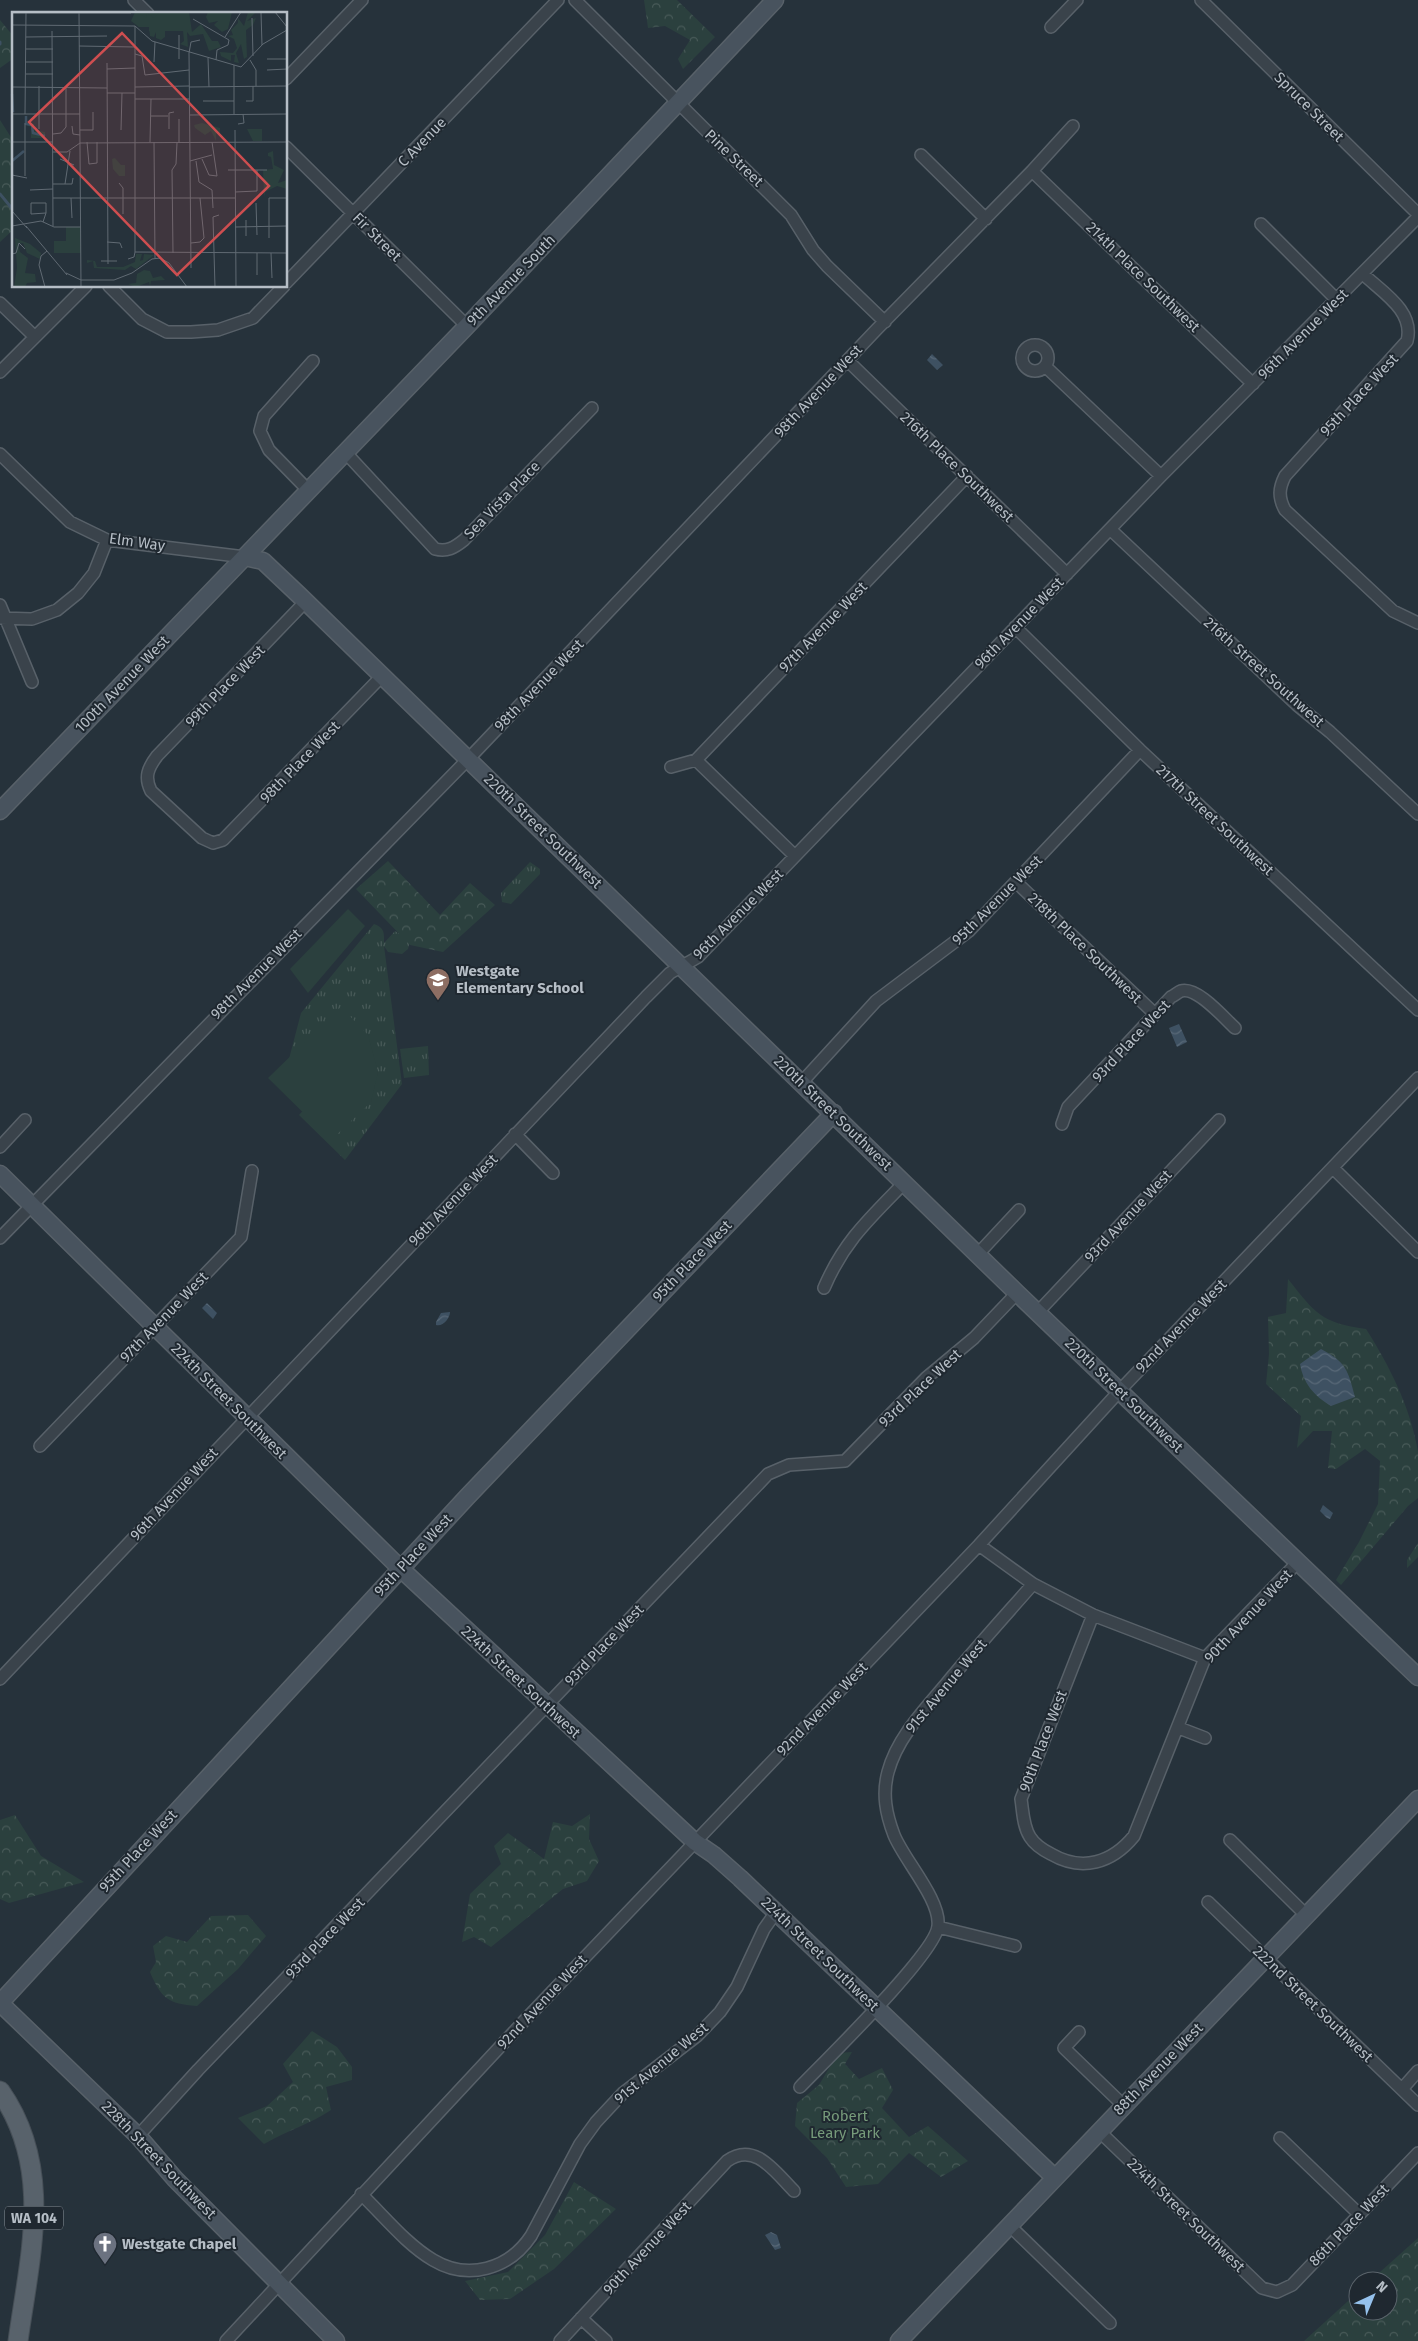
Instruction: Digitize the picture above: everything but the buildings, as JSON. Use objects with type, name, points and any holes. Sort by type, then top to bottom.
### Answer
[{"type":"main road","name":"WA 104","points":[[0,2091],[14,2113],[23,2135],[35,2188],[34,2220],[18,2341]]},
{"type":"street","points":[[288,77],[362,0]]},
{"type":"street","name":"C Avenue","points":[[288,282],[558,0]]},
{"type":"street","name":"Pine Street","points":[[575,0],[791,215],[813,250],[827,266],[885,322]]},
{"type":"street","name":"9th Avenue South","points":[[245,557],[467,326],[775,0]]},
{"type":"street","points":[[1051,27],[1077,0]]},
{"type":"street","name":"Spruce Street","points":[[1201,0],[1418,216]]},
{"type":"street","name":"98th Avenue West","points":[[0,1238],[468,759],[848,360],[1032,171],[1072,126]]},
{"type":"street","name":"Fir Street","points":[[288,149],[467,326]]},
{"type":"street","points":[[921,154],[986,219]]},
{"type":"street","name":"214th Place Southwest","points":[[1032,171],[1254,384]]},
{"type":"street","name":"96th Avenue West","points":[[0,1679],[660,983],[670,973],[698,957],[1161,476],[1363,274],[1418,216]]},
{"type":"street","points":[[1261,224],[1337,300]]},
{"type":"street","name":"95th Place West","points":[[1363,274],[1404,314],[1409,328],[1407,341],[1285,476],[1280,493],[1285,510],[1393,612],[1418,623]]},
{"type":"street","points":[[0,372],[84,288]]},
{"type":"street","points":[[111,288],[142,319],[167,332],[191,332],[218,330],[253,318],[282,288]]},
{"type":"street","points":[[0,303],[35,337]]},
{"type":"street","name":"216th Place Southwest","points":[[848,360],[1067,574]]},
{"type":"street","points":[[309,491],[269,450],[260,431],[264,416],[313,362]]},
{"type":"street","points":[[1046,367],[1161,476]]},
{"type":"street","name":"Sea Vista Place","points":[[345,452],[435,549],[452,549],[464,540],[592,408]]},
{"type":"street","name":"Elm Way","points":[[0,454],[70,522],[107,540],[245,557]]},
{"type":"street","name":"97th Avenue West","points":[[696,760],[967,476]]},
{"type":"street","name":"216th Street Southwest","points":[[1110,529],[1297,705],[1330,732],[1418,814]]},
{"type":"street","points":[[3,618],[32,619],[57,610],[78,593],[94,573],[107,540]]},
{"type":"street","name":"220th Street Southwest","points":[[245,557],[263,561],[306,601],[1017,1293],[1418,1677]]},
{"type":"street","name":"100th Avenue West","points":[[0,811],[245,557]]},
{"type":"street","name":"99th Place West","points":[[213,843],[193,831],[151,791],[147,783],[148,773],[157,756],[306,601]]},
{"type":"street","points":[[0,605],[3,618],[32,682]]},
{"type":"street","name":"217th Street Southwest","points":[[1015,627],[1140,750],[1418,1010]]},
{"type":"street","name":"98th Place West","points":[[213,843],[223,840],[231,834],[382,676]]},
{"type":"street","name":"95th Avenue West","points":[[802,1082],[876,1001],[895,985],[957,942],[1140,750]]},
{"type":"street","points":[[671,766],[696,760],[795,856]]},
{"type":"street","name":"218th Place Southwest","points":[[1016,882],[1155,1014]]},
{"type":"street","name":"93rd Place West","points":[[1062,1124],[1068,1107],[1155,1014],[1181,991],[1189,990],[1198,994],[1235,1028]]},
{"type":"street","name":"92nd Avenue West","points":[[226,2341],[361,2194],[979,1545],[1120,1391],[1418,1078]]},
{"type":"street","name":"95th Place West","points":[[0,2003],[400,1569],[579,1378],[834,1113]]},
{"type":"street","points":[[0,1147],[25,1120]]},
{"type":"street","name":"93rd Avenue West","points":[[1038,1312],[1219,1120]]},
{"type":"street","points":[[515,1134],[553,1174]]},
{"type":"street","points":[[1332,1168],[1418,1252]]},
{"type":"street","name":"97th Avenue West","points":[[40,1446],[241,1237],[252,1171]]},
{"type":"street","name":"224th Street Southwest","points":[[0,1174],[400,1569],[695,1842],[714,1855],[776,1912],[1054,2177]]},
{"type":"street","points":[[824,1288],[834,1264],[851,1238],[905,1182]]},
{"type":"street","points":[[978,1254],[1019,1210]]},
{"type":"street","name":"93rd Place West","points":[[138,2136],[546,1705],[768,1474],[789,1465],[845,1461],[926,1378],[974,1338],[1017,1293]]},
{"type":"street","points":[[979,1545],[1033,1584],[1093,1615],[1205,1658]]},
{"type":"street","name":"90th Avenue West","points":[[1114,1856],[1134,1836],[1179,1728],[1205,1658],[1298,1562]]},
{"type":"street","name":"91st Avenue West","points":[[938,1927],[933,1905],[895,1837],[886,1812],[885,1799],[888,1771],[902,1739],[925,1708],[1033,1584]]},
{"type":"street","name":"90th Place West","points":[[1093,1615],[1021,1800],[1025,1827],[1031,1838],[1040,1847],[1056,1857],[1086,1865],[1114,1856]]},
{"type":"street","points":[[1179,1728],[1205,1738]]},
{"type":"street","name":"88th Avenue West","points":[[899,2341],[1418,1799]]},
{"type":"street","points":[[1230,1840],[1306,1915]]},
{"type":"street","name":"222nd Street Southwest","points":[[1208,1902],[1418,2105]]},
{"type":"street","name":"91st Avenue West","points":[[361,2194],[420,2251],[434,2261],[450,2267],[477,2271],[496,2266],[526,2244],[541,2222],[580,2144],[596,2122],[623,2093],[697,2036],[720,2012],[737,1987],[764,1929],[776,1912]]},
{"type":"street","points":[[800,2087],[920,1959],[938,1927],[1015,1946]]},
{"type":"street","name":"228th Street Southwest","points":[[0,2003],[138,2136],[175,2179],[336,2341]]},
{"type":"street","points":[[1079,2032],[1064,2048],[1123,2105]]},
{"type":"street","points":[[1402,2089],[1418,2071]]},
{"type":"street","name":"224th Street Southwest","points":[[1099,2131],[1262,2288],[1276,2292]]},
{"type":"street","points":[[1280,2138],[1359,2214]]},
{"type":"street","name":"86th Place West","points":[[1276,2292],[1292,2285],[1418,2153]]},
{"type":"street","name":"90th Avenue West","points":[[560,2341],[727,2161],[735,2156],[748,2154],[757,2156],[794,2191]]},
{"type":"street","points":[[1009,2225],[1110,2323]]},
{"type":"street","points":[[581,2318],[606,2341]]},
{"type":"green space","points":[[644,0],[677,0],[715,37],[683,69],[678,59],[690,40],[665,26],[648,28]]},
{"type":"green space","points":[[0,20],[12,35],[12,59],[0,68]]},
{"type":"green space","points":[[0,120],[12,139],[12,231],[0,242]]},
{"type":"green space","points":[[388,861],[440,915],[470,883],[495,905],[443,952],[410,945],[356,889]]},
{"type":"green space","points":[[530,862],[540,869],[540,874],[511,904],[502,902],[501,893]]},
{"type":"green space","points":[[348,909],[365,926],[308,993],[290,969]]},
{"type":"green space","points":[[374,924],[383,931],[384,943],[395,931],[410,940],[408,949],[402,954],[388,952],[384,946],[402,1084],[345,1160],[299,1115],[326,1085],[289,1059],[301,1013]]},
{"type":"green space","points":[[341,1007],[368,1035],[378,1072],[371,1102],[331,1140],[268,1078]]},
{"type":"green space","points":[[428,1046],[429,1075],[404,1078],[400,1049]]},
{"type":"green space","points":[[1288,1279],[1320,1315],[1351,1327],[1366,1329],[1383,1357],[1405,1403],[1418,1452],[1418,1498],[1408,1506],[1341,1585],[1336,1580],[1359,1542],[1378,1504],[1380,1461],[1365,1449],[1336,1469],[1328,1468],[1332,1431],[1313,1431],[1297,1448],[1301,1416],[1266,1384],[1269,1354],[1268,1317],[1286,1313]]},
{"type":"green space","points":[[1418,1543],[1418,1557],[1407,1568],[1407,1560]]},
{"type":"green space","points":[[590,1814],[589,1839],[599,1861],[587,1881],[563,1889],[491,1947],[474,1937],[462,1942],[470,1894],[501,1864],[494,1846],[508,1833],[544,1859],[553,1822],[572,1826]]},
{"type":"green space","points":[[15,1815],[41,1856],[84,1882],[9,1903],[0,1899],[0,1820]]},
{"type":"green space","points":[[248,1915],[266,1936],[238,1969],[197,2006],[179,2004],[162,1994],[150,1972],[156,1962],[153,1946],[166,1936],[187,1942],[211,1916]]},
{"type":"green space","points":[[312,2031],[337,2047],[352,2067],[352,2080],[326,2087],[331,2110],[264,2144],[238,2118],[267,2106],[293,2082],[283,2064]]},
{"type":"green space","name":"Robert Leary Park","points":[[852,2052],[845,2064],[859,2079],[882,2068],[893,2090],[882,2108],[909,2137],[928,2126],[968,2161],[941,2177],[909,2153],[878,2184],[846,2187],[827,2158],[795,2126],[797,2103],[819,2085],[838,2053]]},
{"type":"green space","points":[[574,2182],[616,2209],[554,2269],[510,2299],[480,2300],[465,2281],[508,2272],[545,2235]]},
{"type":"green space","points":[[1418,2238],[1418,2341],[1304,2341],[1348,2301],[1348,2321],[1398,2321],[1398,2271],[1381,2271]]},
{"type":"water","points":[[932,354],[943,365],[937,370],[927,360]]},
{"type":"water","points":[[1179,1024],[1187,1042],[1177,1047],[1169,1028]]},
{"type":"water","points":[[207,1303],[217,1313],[213,1319],[202,1308]]},
{"type":"water","points":[[450,1312],[446,1322],[436,1325],[441,1313]]},
{"type":"water","points":[[1321,1349],[1336,1358],[1345,1368],[1355,1397],[1331,1406],[1319,1398],[1310,1388],[1301,1371],[1300,1364]]},
{"type":"water","points":[[1323,1505],[1333,1513],[1330,1519],[1320,1511]]},
{"type":"water","points":[[771,2232],[777,2235],[781,2248],[775,2250],[765,2235]]},
{"type":"waterway","points":[[0,194],[12,209]]},
{"type":"place","name":"Westgate Elementary School","points":[[438,1001]]},
{"type":"place","name":"Westgate Chapel","points":[[105,2265]]}]
